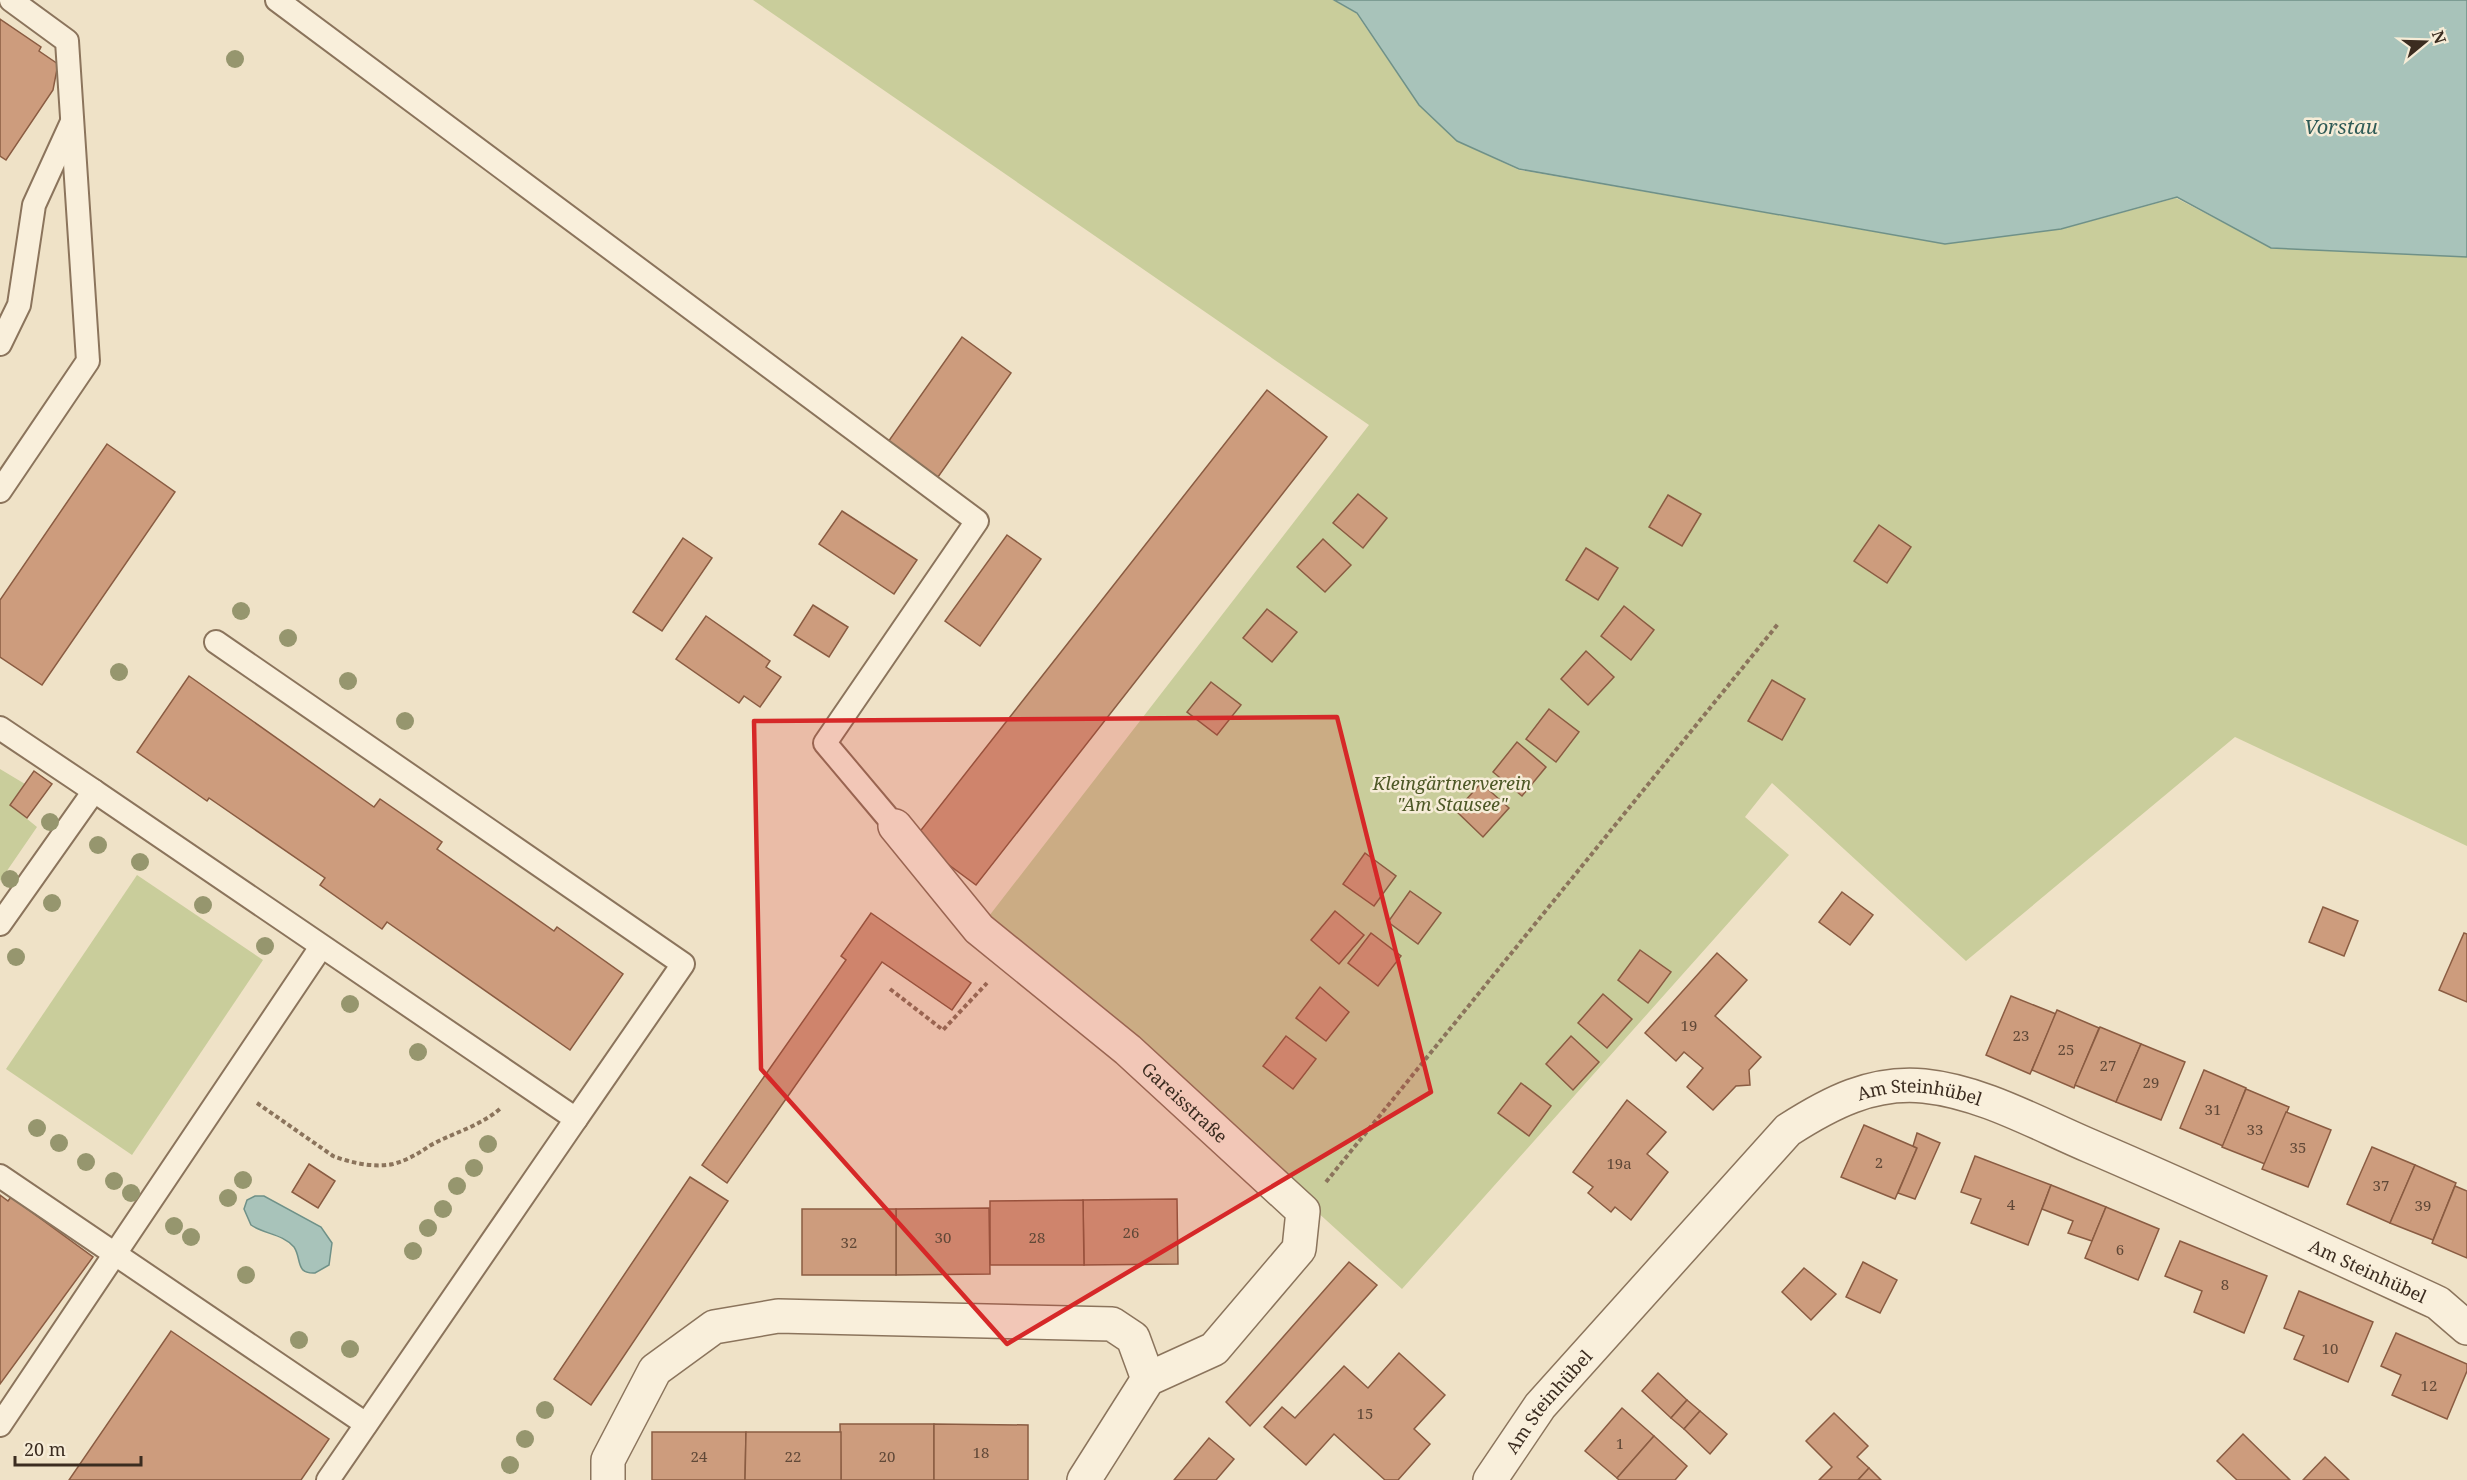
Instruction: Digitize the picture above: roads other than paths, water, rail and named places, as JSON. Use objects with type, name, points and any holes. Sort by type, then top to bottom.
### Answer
[{"type":"street","name":"Gareisstraße","points":[[895,826],[979,929],[1128,1050],[1303,1211],[1299,1249],[1214,1349],[1148,1379]]},
{"type":"street","name":"Am Steinhübel","points":[[1494,1479],[1540,1406],[1788,1130],[1824,1107],[1854,1095],[1887,1087],[1923,1086],[1970,1095],[2210,1197],[2438,1303],[2467,1328]]},
{"type":"street","points":[[608,1480],[608,1460],[655,1370],[714,1327],[778,1316],[1113,1324],[1133,1338],[1148,1379],[1084,1480]]},
{"type":"lane","points":[[0,491],[88,361],[67,41],[11,0]]},
{"type":"lane","points":[[277,0],[977,521],[825,743],[895,826]]},
{"type":"lane","points":[[0,344],[19,305],[34,205],[73,120]]},
{"type":"lane","points":[[216,642],[683,964],[328,1480]]},
{"type":"lane","points":[[0,728],[576,1119]]},
{"type":"lane","points":[[0,924],[94,791]]},
{"type":"lane","points":[[0,1425],[321,946]]},
{"type":"lane","points":[[0,1176],[366,1424]]},
{"type":"water","name":"Vorstau","points":[[1334,0],[2467,0],[2467,257],[2271,248],[2177,197],[2061,229],[1945,244],[1519,169],[1457,141],[1419,105],[1357,13]]},
{"type":"water","points":[[255,1196],[264,1196],[321,1227],[332,1243],[329,1265],[315,1273],[304,1271],[290,1243],[251,1225],[244,1209],[247,1200]]},
{"type":"park label","name":"Kleingärtnerverein \"Am Stausee\"","points":[[1452,793]]}]
